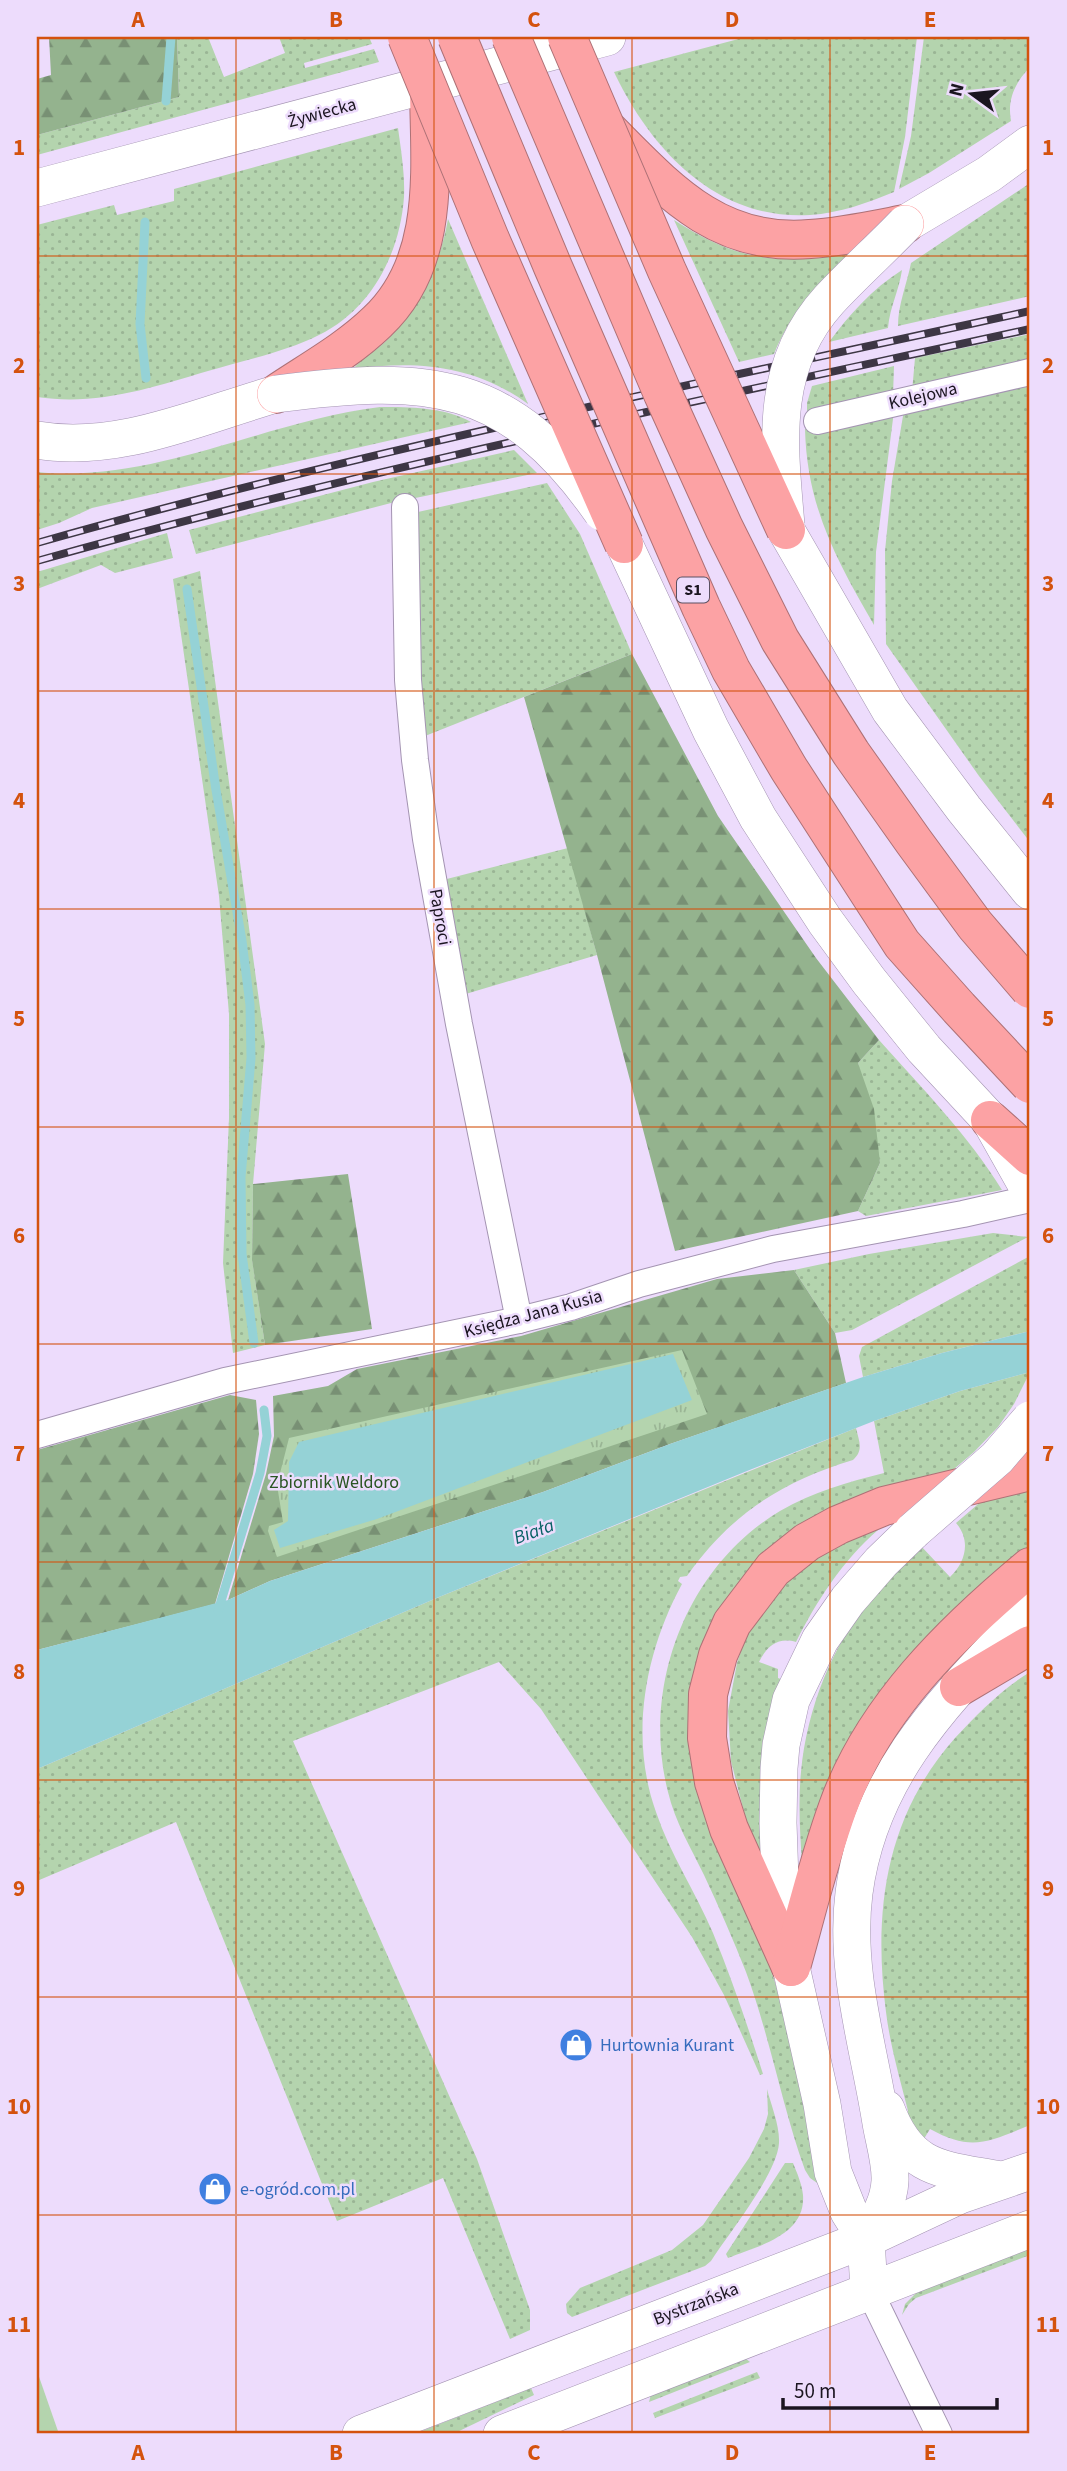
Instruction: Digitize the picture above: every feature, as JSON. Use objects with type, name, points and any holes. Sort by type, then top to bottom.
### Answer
[{"type":"highway","points":[[407,37],[490,239],[624,544]]},
{"type":"highway","name":"S1","points":[[457,37],[564,292],[731,670],[789,769],[902,944],[1030,1084]]},
{"type":"highway","points":[[511,37],[663,394],[724,528],[780,640],[851,753],[914,842],[975,925],[1030,989]]},
{"type":"highway","points":[[567,37],[684,309],[786,530]]},
{"type":"highway","points":[[276,394],[351,344],[379,321],[401,294],[420,256],[428,222],[429,87]]},
{"type":"highway","points":[[603,125],[678,198],[733,229],[758,237],[798,240],[905,224]]},
{"type":"highway","points":[[990,1120],[1030,1156]]},
{"type":"highway","points":[[791,1967],[729,1829],[714,1782],[707,1738],[708,1694],[718,1655],[732,1623],[773,1569],[807,1542],[838,1525],[884,1506],[1030,1471]]},
{"type":"highway","points":[[791,1967],[838,1805],[864,1751],[896,1702],[931,1658],[1030,1567]]},
{"type":"highway","points":[[959,1687],[1030,1645]]},
{"type":"main road","name":"Żywiecka","points":[[37,188],[607,37]]},
{"type":"main road","points":[[1030,144],[989,174],[905,224],[828,301],[812,322],[793,359],[783,391],[780,413],[786,530],[890,710],[1030,891]]},
{"type":"main road","points":[[37,440],[55,443],[116,439],[152,432],[276,394],[336,386],[410,386],[446,390],[472,398],[517,422],[555,452],[583,485],[624,544],[711,730],[758,818],[825,921],[869,981],[924,1049],[990,1120],[1030,1191]]},
{"type":"main road","points":[[869,2290],[866,2239],[849,2213],[833,2172],[822,2104],[791,1967],[781,1909],[778,1823],[781,1745],[791,1700],[820,1640],[848,1600],[913,1531],[997,1458],[1030,1420]]},
{"type":"main road","points":[[866,2239],[880,2217],[890,2180],[874,2075],[862,2025],[854,1973],[854,1893],[862,1850],[876,1808],[903,1756],[959,1687],[1030,1611]]},
{"type":"main road","points":[[874,2075],[895,2132],[907,2148],[926,2162],[951,2171],[1017,2175]]},
{"type":"main road","name":"Bystrzańska","points":[[361,2434],[866,2239],[960,2195],[1017,2175]]},
{"type":"main road","points":[[502,2434],[1030,2229]]},
{"type":"street","name":"Kolejowa","points":[[817,421],[1030,372]]},
{"type":"street","name":"Paproci","points":[[405,507],[408,680],[418,786],[459,1024],[519,1320]]},
{"type":"street","name":"Księdza Jana Kusia","points":[[37,1434],[239,1378],[571,1307],[650,1281],[773,1249],[1030,1199]]},
{"type":"street","points":[[869,2290],[939,2434]]},
{"type":"green space","points":[[49,37],[177,37],[179,97],[37,135],[37,79],[51,75]]},
{"type":"green space","points":[[177,37],[208,37],[224,77],[285,53],[279,37],[369,37],[372,44],[304,63],[305,68],[374,49],[379,62],[37,155],[37,135],[179,97]]},
{"type":"green space","points":[[746,37],[917,37],[905,137],[894,192],[863,204],[810,215],[776,214],[745,206],[717,193],[691,175],[668,153],[629,101],[614,72]]},
{"type":"green space","points":[[924,37],[1030,37],[1030,67],[1013,92],[1011,121],[899,189],[911,136]]},
{"type":"green space","points":[[398,128],[404,197],[396,239],[380,277],[368,295],[338,324],[306,341],[279,351],[145,389],[81,399],[37,397],[37,225],[114,205],[117,215],[174,201],[174,189]]},
{"type":"green space","points":[[1030,183],[1030,296],[898,326],[911,263]]},
{"type":"green space","points":[[448,219],[528,404],[487,381],[444,368],[399,365],[353,369],[386,341],[420,297],[435,267]]},
{"type":"green space","points":[[674,220],[719,244],[762,257],[806,258],[857,249],[831,272],[809,297],[790,323],[774,354],[739,362]]},
{"type":"green space","points":[[902,270],[888,328],[829,342],[862,303]]},
{"type":"green space","points":[[1030,334],[1030,363],[912,392],[915,358]]},
{"type":"green space","points":[[894,366],[893,396],[807,416],[807,403],[812,386]]},
{"type":"green space","points":[[1030,378],[1030,842],[979,776],[886,644],[885,551],[892,481],[904,410]]},
{"type":"green space","points":[[380,407],[438,411],[471,422],[92,508],[37,530],[37,472],[81,473],[124,469],[337,414]]},
{"type":"green space","points":[[894,411],[876,552],[874,625],[847,578],[826,532],[811,483],[805,429]]},
{"type":"green space","points":[[514,450],[537,473],[391,503],[196,554],[189,530],[373,482]]},
{"type":"green space","points":[[547,483],[580,534],[632,654],[420,738],[415,517],[418,512]]},
{"type":"green space","points":[[167,533],[173,558],[115,573],[101,565],[37,589],[37,572]]},
{"type":"green space","points":[[200,571],[265,1044],[253,1184],[252,1259],[265,1345],[233,1353],[223,1263],[229,1118],[229,1014],[219,896],[173,579]]},
{"type":"green space","points":[[632,654],[718,816],[816,958],[879,1040],[858,1063],[874,1109],[880,1163],[858,1211],[675,1251],[597,955],[524,697]]},
{"type":"green space","points":[[568,848],[597,955],[459,996],[439,881]]},
{"type":"green space","points":[[879,1040],[959,1131],[1002,1190],[866,1216],[858,1211],[880,1163],[858,1063]]},
{"type":"green space","points":[[348,1174],[372,1329],[265,1345],[252,1260],[253,1184]]},
{"type":"green space","points":[[993,1233],[1028,1237],[852,1330],[835,1333],[794,1270],[869,1254]]},
{"type":"green space","points":[[1030,1256],[1030,1331],[942,1353],[863,1377],[859,1356],[862,1347]]},
{"type":"green space","points":[[794,1270],[835,1333],[846,1383],[670,1444],[543,1492],[270,1581],[228,1600],[266,1474],[274,1436],[273,1396],[328,1386],[357,1369],[521,1336],[717,1279]]},
{"type":"green space","name":"Zbiornik Weldoro","points":[[682,1350],[707,1414],[277,1557],[268,1531],[269,1526],[283,1522],[277,1485],[289,1438]]},
{"type":"green space","points":[[1030,1372],[1014,1404],[998,1427],[974,1452],[947,1475],[882,1491],[706,1655],[760,1934],[783,2008],[820,2185],[810,2178],[805,2170],[746,1972],[671,1803],[661,1752],[661,1712],[667,1672],[679,1633],[696,1597],[719,1564],[747,1535],[780,1511],[805,1498],[884,1473],[874,1421],[960,1391]]},
{"type":"green space","points":[[230,1395],[256,1400],[259,1434],[253,1474],[215,1604],[37,1650],[37,1450]]},
{"type":"green space","points":[[856,1428],[860,1449],[853,1460],[803,1479],[760,1503],[721,1535],[687,1576],[680,1577],[678,1581],[682,1584],[659,1638],[645,1695],[643,1754],[656,1812],[668,1843],[713,1933],[763,2074],[760,2075],[724,1995],[692,1937],[541,1709],[499,1662],[293,1741],[477,2159],[530,2310],[530,2330],[510,2339],[443,2178],[337,2221],[176,1822],[37,1881],[37,1769],[439,1597]]},
{"type":"green space","points":[[1030,1484],[1030,1546],[1001,1571],[802,1863],[800,1795],[804,1748],[824,1678],[845,1635],[878,1589],[921,1546],[950,1577],[960,1565],[965,1551],[964,1536],[956,1523],[991,1493]]},
{"type":"green space","points":[[870,1525],[878,1530],[831,1582],[796,1642],[774,1644],[759,1662],[778,1669],[778,1678],[786,1681],[770,1873],[747,1824],[731,1761],[728,1711],[737,1663],[745,1639],[758,1616],[793,1572]]},
{"type":"green space","points":[[1030,1672],[1030,2125],[980,2142],[957,2140],[930,2129],[922,2142],[905,2126],[908,2111],[886,2012],[881,1938],[889,1867],[913,1800],[931,1768],[981,1711]]},
{"type":"green space","points":[[767,2089],[778,2130],[776,2156],[761,2187],[711,2261],[705,2266],[572,2317],[567,2313],[566,2304],[580,2288],[672,2250],[703,2225],[749,2158],[764,2129],[768,2114]]},
{"type":"green space","points":[[785,2163],[793,2163],[803,2195],[802,2209],[797,2220],[778,2237],[728,2258],[726,2254]]},
{"type":"green space","points":[[1030,2247],[1030,2255],[916,2298],[902,2315],[905,2304],[917,2292]]},
{"type":"green space","points":[[745,2358],[750,2362],[649,2402],[651,2394]]},
{"type":"green space","points":[[37,2371],[59,2434],[37,2434]]},
{"type":"green space","points":[[757,2372],[760,2378],[655,2418],[653,2413]]},
{"type":"green space","points":[[531,2388],[534,2395],[453,2434],[414,2434]]},
{"type":"water","name":"Biała","points":[[1030,1331],[1030,1372],[960,1391],[874,1421],[747,1471],[439,1597],[37,1769],[37,1650],[228,1600],[270,1581],[543,1492],[670,1444],[863,1377],[942,1353]]},
{"type":"water","name":"Zbiornik Weldoro","points":[[673,1354],[692,1400],[377,1519],[280,1548],[274,1530],[288,1521],[289,1462],[299,1442]]},
{"type":"waterway","points":[[166,101],[171,37]]},
{"type":"waterway","points":[[145,222],[140,324],[146,378]]},
{"type":"waterway","points":[[187,589],[250,1005],[251,1058],[241,1177],[242,1254],[254,1343]]},
{"type":"waterway","points":[[218,1611],[260,1473],[267,1436],[264,1410]]},
{"type":"railway","points":[[37,543],[160,509],[407,448],[1030,311]]},
{"type":"railway","points":[[37,561],[407,466],[1030,329]]},
{"type":"place","name":"Hurtownia Kurant","points":[[576,2045]]},
{"type":"place","name":"e-ogród.com.pl","points":[[215,2189]]}]
